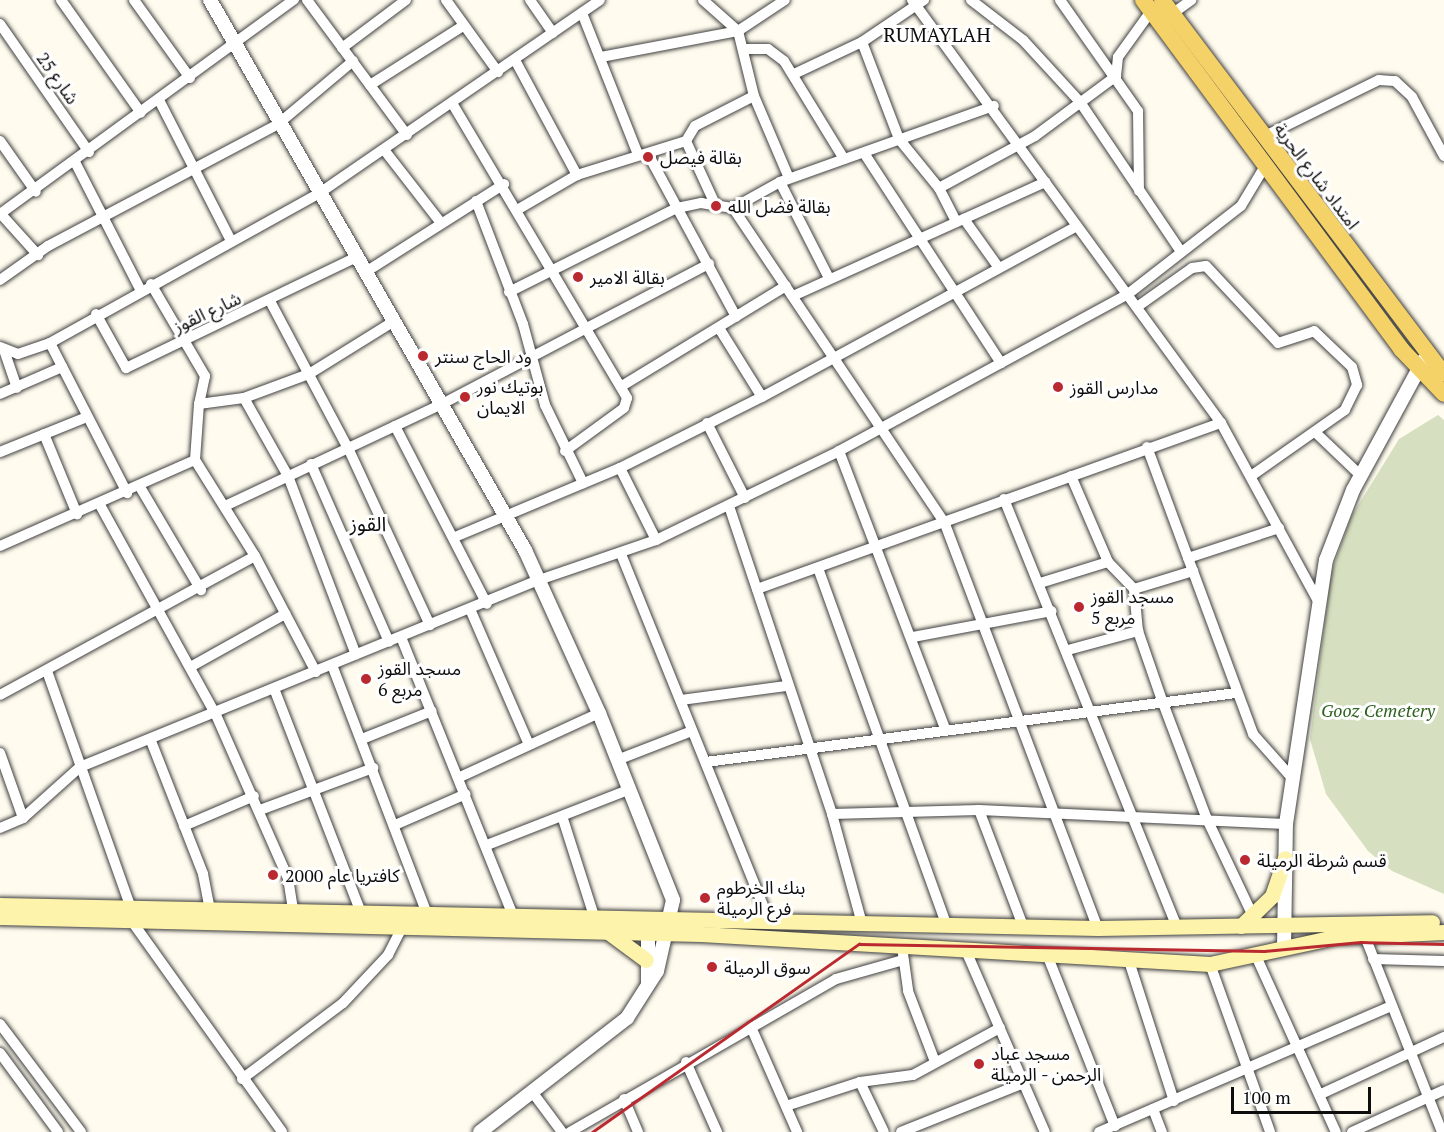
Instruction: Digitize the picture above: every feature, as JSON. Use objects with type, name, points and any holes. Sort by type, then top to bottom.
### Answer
[{"type":"main road","name":"امتداد شارع الحرية","points":[[1152,4],[1172,14],[1263,137],[1423,362]]},
{"type":"main road","name":"امتداد شارع الحرية","points":[[1152,4],[1265,166],[1423,362],[1444,374]]},
{"type":"main road","points":[[1423,362],[1444,394]]},
{"type":"main road","points":[[1247,921],[1272,896],[1285,858]]},
{"type":"main road","points":[[0,904],[131,914],[402,928],[608,932],[648,926]]},
{"type":"main road","points":[[0,917],[131,914],[210,909],[513,915],[594,919],[903,955],[967,953],[1210,964],[1364,934],[1444,932]]},
{"type":"main road","points":[[671,927],[770,921],[1098,928],[1177,927],[1247,921],[1283,924],[1332,920],[1444,922]]},
{"type":"main road","points":[[608,932],[646,960]]},
{"type":"street","points":[[62,0],[141,113]]},
{"type":"street","points":[[134,0],[190,78]]},
{"type":"street","points":[[210,0],[278,124],[394,321],[540,580],[599,713],[673,900],[671,927],[648,983],[627,1018],[480,1132]]},
{"type":"street","points":[[38,255],[0,214],[36,192],[294,0]]},
{"type":"street","points":[[307,0],[407,135]]},
{"type":"street","points":[[342,48],[406,0]]},
{"type":"street","points":[[446,0],[498,72]]},
{"type":"street","points":[[530,0],[553,33]]},
{"type":"street","points":[[2,348],[18,354],[50,344],[140,289],[318,194],[385,151],[600,0]]},
{"type":"street","points":[[703,0],[738,31],[746,49],[754,96],[785,180],[829,278]]},
{"type":"street","points":[[601,57],[738,31],[785,0]]},
{"type":"street","points":[[971,0],[1023,40],[1080,102],[1182,252]]},
{"type":"street","points":[[1059,0],[1116,76],[1140,120],[1139,191]]},
{"type":"street","points":[[1172,14],[1191,0]]},
{"type":"street","points":[[794,74],[862,42],[918,2],[1221,423],[1318,601]]},
{"type":"street","points":[[939,188],[1020,144],[1116,76],[1118,57],[1152,4]]},
{"type":"street","points":[[582,13],[642,153],[677,208],[736,317]]},
{"type":"street","name":"شارع 25","points":[[0,24],[89,152]]},
{"type":"street","points":[[370,85],[463,26]]},
{"type":"street","points":[[862,42],[899,139],[939,188],[960,221],[999,268]]},
{"type":"street","points":[[746,49],[768,48],[794,74],[844,159]]},
{"type":"street","points":[[514,60],[577,175]]},
{"type":"street","points":[[0,280],[101,216],[195,172],[278,124],[353,61]]},
{"type":"street","points":[[1263,137],[1379,81],[1395,81],[1412,97],[1444,156]]},
{"type":"street","points":[[518,210],[577,175],[686,141],[695,126],[754,96]]},
{"type":"street","points":[[159,100],[231,241]]},
{"type":"street","points":[[452,103],[504,184],[627,398],[624,408],[565,451]]},
{"type":"street","points":[[509,291],[553,272],[677,208],[715,204],[733,208],[785,180],[994,106]]},
{"type":"street","points":[[0,141],[36,192]]},
{"type":"street","points":[[686,141],[715,204]]},
{"type":"street","points":[[385,151],[441,223]]},
{"type":"street","points":[[864,153],[917,238],[1001,363]]},
{"type":"street","points":[[75,162],[140,289]]},
{"type":"street","points":[[0,828],[23,818],[80,767],[216,715],[540,580],[621,554],[656,540],[839,451],[1128,294],[1241,206],[1265,166]]},
{"type":"street","points":[[793,296],[917,238],[1046,182]]},
{"type":"street","points":[[364,273],[504,184]]},
{"type":"street","points":[[476,201],[565,451],[583,483]]},
{"type":"street","points":[[733,208],[945,524],[981,625],[1058,812],[1098,928]]},
{"type":"street","points":[[455,537],[504,514],[620,468],[762,397],[1077,226]]},
{"type":"street","name":"شارع القوز","points":[[96,314],[126,368],[270,301],[357,257]]},
{"type":"street","points":[[225,506],[311,464],[349,450],[440,405],[709,264]]},
{"type":"street","points":[[1137,307],[1192,268],[1206,266],[1278,343],[1314,331],[1331,342],[1352,367],[1358,385],[1345,410],[1251,476]]},
{"type":"street","points":[[151,284],[186,340],[205,376],[199,404],[195,460],[255,556],[316,672]]},
{"type":"street","points":[[622,386],[786,286]]},
{"type":"street","points":[[270,301],[349,450],[430,625]]},
{"type":"street","points":[[199,404],[244,398],[309,374],[394,321]]},
{"type":"street","points":[[719,328],[762,397]]},
{"type":"street","points":[[50,344],[127,493]]},
{"type":"street","points":[[2,348],[17,388]]},
{"type":"street","points":[[1284,948],[1286,824],[1318,601],[1333,536],[1361,476],[1423,362]]},
{"type":"street","points":[[0,394],[62,367]]},
{"type":"street","points":[[244,398],[288,476],[356,655]]},
{"type":"street","points":[[0,452],[87,417]]},
{"type":"street","points":[[707,423],[745,498]]},
{"type":"street","points":[[758,589],[945,524],[1005,499],[1147,447],[1221,423]]},
{"type":"street","points":[[395,426],[455,537],[486,604]]},
{"type":"street","points":[[1315,432],[1361,476]]},
{"type":"street","points":[[44,434],[77,514]]},
{"type":"street","points":[[1147,447],[1253,734],[1292,778]]},
{"type":"street","points":[[839,451],[913,637],[945,729]]},
{"type":"street","points":[[0,546],[100,505],[195,460]]},
{"type":"street","points":[[311,464],[389,642]]},
{"type":"street","points":[[620,468],[656,540]]},
{"type":"street","points":[[1071,476],[1108,562],[1134,589],[1138,631],[1163,703],[1247,921]]},
{"type":"street","points":[[140,487],[201,590]]},
{"type":"street","points":[[1005,499],[1068,650],[1177,927]]},
{"type":"street","points":[[100,505],[162,609],[216,715],[254,796],[288,878],[293,911]]},
{"type":"street","points":[[729,506],[758,589],[806,746],[832,814],[862,924]]},
{"type":"street","points":[[1188,558],[1279,528]]},
{"type":"street","points":[[621,554],[770,921]]},
{"type":"street","points":[[0,695],[201,590],[255,556]]},
{"type":"street","points":[[1040,583],[1108,562]]},
{"type":"street","points":[[818,568],[908,812],[946,924]]},
{"type":"street","points":[[1134,589],[1192,571]]},
{"type":"street","points":[[470,609],[529,746]]},
{"type":"street","points":[[913,637],[1052,611]]},
{"type":"street","points":[[192,666],[285,614]]},
{"type":"street","points":[[1068,650],[1138,631]]},
{"type":"street","points":[[401,637],[460,777],[513,915]]},
{"type":"street","points":[[332,665],[395,825],[427,914]]},
{"type":"street","points":[[47,672],[131,914],[242,1079],[282,1132]]},
{"type":"street","points":[[681,700],[786,686]]},
{"type":"street","points":[[275,691],[317,789],[361,913]]},
{"type":"street","points":[[706,762],[806,746],[1092,713],[1236,693]]},
{"type":"street","points":[[362,739],[432,711]]},
{"type":"street","points":[[460,777],[599,713]]},
{"type":"street","points":[[617,760],[692,731]]},
{"type":"street","points":[[151,741],[184,826],[210,909]]},
{"type":"street","points":[[0,753],[23,818]]},
{"type":"street","points":[[260,810],[373,768]]},
{"type":"street","points":[[487,845],[563,819],[628,790]]},
{"type":"street","points":[[395,825],[466,794]]},
{"type":"street","points":[[184,826],[254,796]]},
{"type":"street","points":[[832,814],[979,810],[1206,817],[1286,824]]},
{"type":"street","points":[[979,810],[1023,926]]},
{"type":"street","points":[[563,819],[594,919]]},
{"type":"street","points":[[648,926],[646,960],[648,983]]},
{"type":"street","points":[[242,1079],[343,1003],[388,955],[402,928]]},
{"type":"street","points":[[1364,934],[1442,1132]]},
{"type":"street","points":[[967,953],[1045,1132]]},
{"type":"street","points":[[570,1132],[686,1062],[836,979],[903,955],[908,992],[934,1059]]},
{"type":"street","points":[[1256,956],[1300,1046],[1336,1132]]},
{"type":"street","points":[[1048,957],[1115,1126]]},
{"type":"street","points":[[1373,959],[1444,961]]},
{"type":"street","points":[[1129,961],[1174,1101]]},
{"type":"street","points":[[1210,964],[1270,1132]]},
{"type":"street","points":[[1099,1132],[1155,1114],[1174,1101],[1391,1006]]},
{"type":"street","points":[[0,1024],[81,1132]]},
{"type":"street","points":[[751,1027],[797,1132]]},
{"type":"street","points":[[786,1106],[860,1082],[913,1074],[934,1059],[1000,1028]]},
{"type":"street","points":[[1321,1094],[1444,1037]]},
{"type":"street","points":[[0,1053],[58,1132]]},
{"type":"street","points":[[686,1062],[717,1132]]},
{"type":"street","points":[[860,1082],[884,1132]]},
{"type":"street","points":[[901,1132],[1024,1083]]},
{"type":"street","points":[[1352,1132],[1444,1090]]},
{"type":"street","points":[[533,1093],[562,1132]]},
{"type":"street","points":[[624,1100],[638,1132]]},
{"type":"street","points":[[1153,1132],[1155,1114]]},
{"type":"street","points":[[1155,1114],[1162,1132]]},
{"type":"green space","name":"Gooz Cemetery","points":[[1438,415],[1444,420],[1444,894],[1392,871],[1368,851],[1326,794],[1310,739],[1331,574],[1351,517],[1399,439]]},
{"type":"railway","points":[[592,1132],[859,944],[1264,951],[1361,942],[1444,944]]},
{"type":"place","name":"بقالة فيصل","points":[[648,157]]},
{"type":"place","name":"بقالة فضل الله","points":[[716,206]]},
{"type":"place","name":"بقالة الامير","points":[[578,277]]},
{"type":"place","name":"ود الحاج سنتر","points":[[423,356]]},
{"type":"place","name":"مدارس القوز","points":[[1058,387]]},
{"type":"place","name":"بوتيك نور الايمان","points":[[465,397]]},
{"type":"place","name":"مسجد القوز مربع 5","points":[[1079,607]]},
{"type":"place","name":"مسجد القوز مربع 6","points":[[366,679]]},
{"type":"place","name":"قسم شرطة الرميلة","points":[[1245,860]]},
{"type":"place","name":"كافتريا عام 2000","points":[[273,875]]},
{"type":"place","name":"بنك الخرطوم فرع الرميلة","points":[[705,898]]},
{"type":"place","name":"سوق الرميلة","points":[[712,967]]},
{"type":"place","name":"مسجد عباد الرحمن - الرميلة","points":[[979,1064]]},
{"type":"district","name":"RUMAYLAH","points":[[937,34]]},
{"type":"district","name":"القوز","points":[[368,523]]}]
